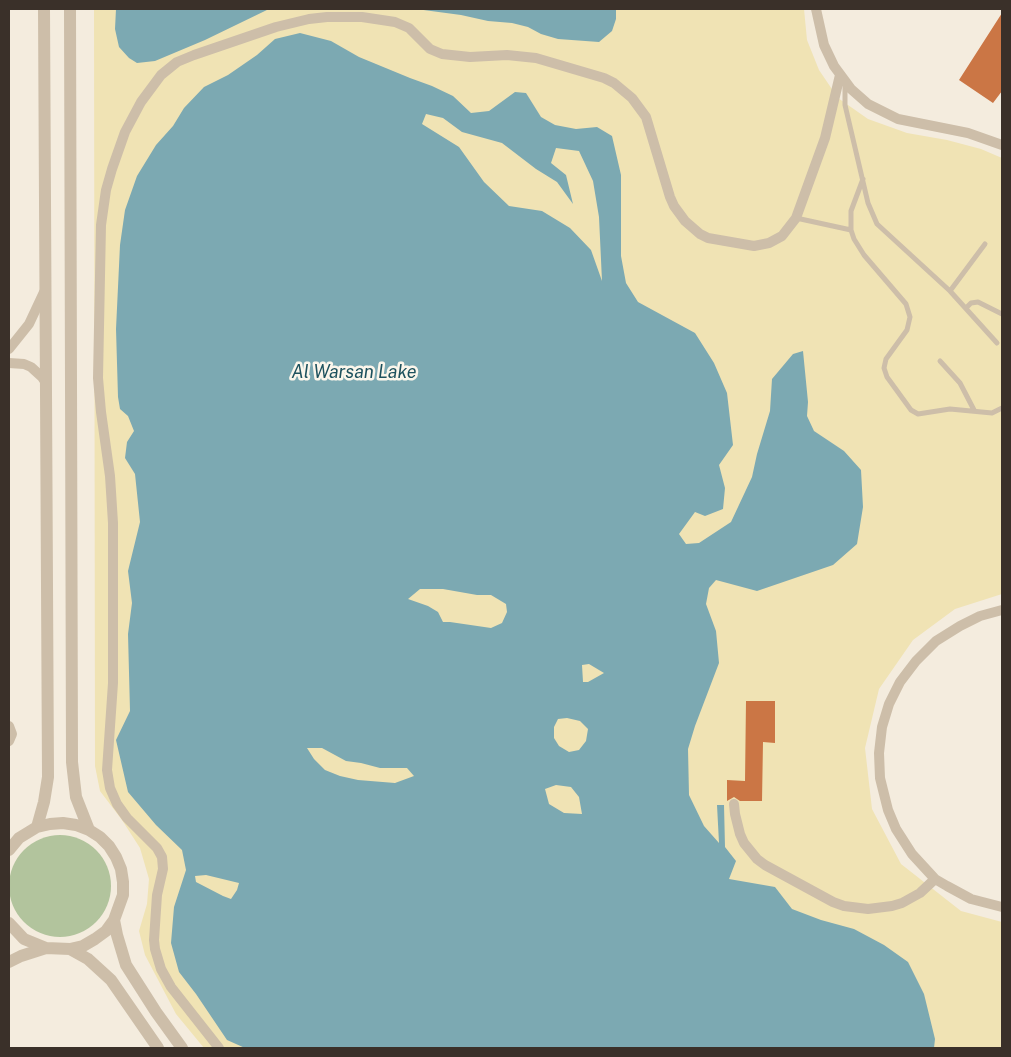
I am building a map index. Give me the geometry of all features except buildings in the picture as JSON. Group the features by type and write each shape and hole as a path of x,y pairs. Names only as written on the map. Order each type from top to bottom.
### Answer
{"street":[{"path":"37,827 44,802 48,776 44,9"},
{"path":"70,9 72,762 76,797 89,830"},
{"path":"816,9 824,45 843,79 868,104 888,115 909,122 968,133 1002,145"},
{"path":"219,1048 171,987 161,969 154,940 162,858 157,848 121,811 113,796 107,770 113,683 113,533 110,476 98,378 100,225 106,190 119,148 132,116 150,88 168,68 185,58 276,27 309,19 327,17 362,17 396,22 409,28 430,49 442,54 470,57 506,55 536,58 604,78 614,83 632,98 646,117 674,206 692,228 708,238 747,245 762,245 782,236 796,218 825,138 843,79"},
{"path":"9,349 29,324 46,289"},
{"path":"9,363 24,364 31,367 46,383"},
{"path":"1002,610 980,616 942,637 912,666 900,682 889,704 882,727 879,766 882,789 888,810 896,829 919,863 935,878 971,898 1002,907"},
{"path":"9,726 12,734 9,742"},
{"path":"734,804 740,834 757,859 833,902 850,907 868,909 892,906 920,893 935,878"},
{"path":"9,850 19,838 37,827 63,823 89,830 100,837 116,857 121,869 123,895 114,920 95,940 83,946 70,949 46,948 24,939 9,923"},
{"path":"114,920 126,965 182,1048"},
{"path":"9,962 46,948"},
{"path":"70,949 92,962 111,980 158,1048"}],"lane":[{"path":"843,79 845,104 862,179 870,211 877,224 950,291 997,343"},
{"path":"862,179 851,211 851,230 858,247 906,304 910,312 907,330 886,359 884,368 887,377 914,412 922,414 950,409 992,413 1002,408"},
{"path":"796,218 851,230"},
{"path":"950,291 985,244"},
{"path":"966,308 971,303 978,302 1002,314"},
{"path":"940,360 960,383 974,410"}],"green space":[{"path":"60,835 79,839 96,850 107,867 111,886 107,905 96,922 79,933 60,937 41,933 24,922 13,905 9,886 13,867 24,850 41,839"}],"sand":[{"name":"Al Warsan Lake","path":"94,9 804,9 807,40 819,70 838,98 868,119 907,133 947,140 981,149 1002,158 1002,594 955,609 913,640 879,689 865,748 872,809 901,864 961,911 1002,922 1002,1048 204,1048 176,1014 145,955 139,931 147,904 149,879 140,848 100,791 95,766"}],"water":[{"path":"116,9 269,9 205,40 155,61 137,63 129,58 119,47 115,29"},
{"path":"416,9 616,9 616,19 612,31 599,42 558,39 512,23"},
{"name":"Al Warsan Lake","path":"300,33 331,41 359,57 453,96 471,113 489,111 515,92 526,93 541,117 555,125 576,129 597,127 612,136 621,175 621,256 626,283 638,302 695,333 714,363 727,393 733,445 719,465 725,488 723,509 705,516 695,512 679,534 686,544 699,543 731,522 752,477 770,411 772,379 793,354 803,351 808,402 807,416 814,431 844,451 861,470 863,507 857,544 833,565 757,591 716,580 709,588 706,604 716,631 719,663 688,749 689,795 704,826 719,843 717,805 724,805 725,847 736,861 729,879 775,887 792,909 821,920 854,929 884,945 908,962 924,994 935,1039 934,1048 245,1048 227,1040 179,972 171,943 174,907 186,870 182,850 156,825 128,792 116,740 130,711 128,634 132,603 128,571 140,522 135,474 125,458 127,442 134,431 128,416 120,409 118,397 116,329 120,245 125,210 137,176 156,145 173,126 184,108 204,87 228,75 257,55 275,39","holes":["426,114 443,118 462,132 502,143 536,169 557,182 573,204 566,175 551,163 556,148 579,151 593,181 599,217 602,281 591,250 570,228 542,211 509,206 484,182 459,147 422,124","420,589 443,589 477,595 491,595 506,604 507,612 502,623 491,628 443,622 438,612 428,606 408,599","589,664 604,673 588,682 583,682 582,665","567,718 580,721 588,729 586,741 579,750 569,752 559,746 554,738 554,727 558,719","307,748 322,748 346,761 380,768 407,768 414,776 395,783 358,780 325,770 314,759","556,785 571,787 579,797 582,814 564,813 549,804 545,789","206,875 239,883 231,899 196,882 195,876"]}]}
